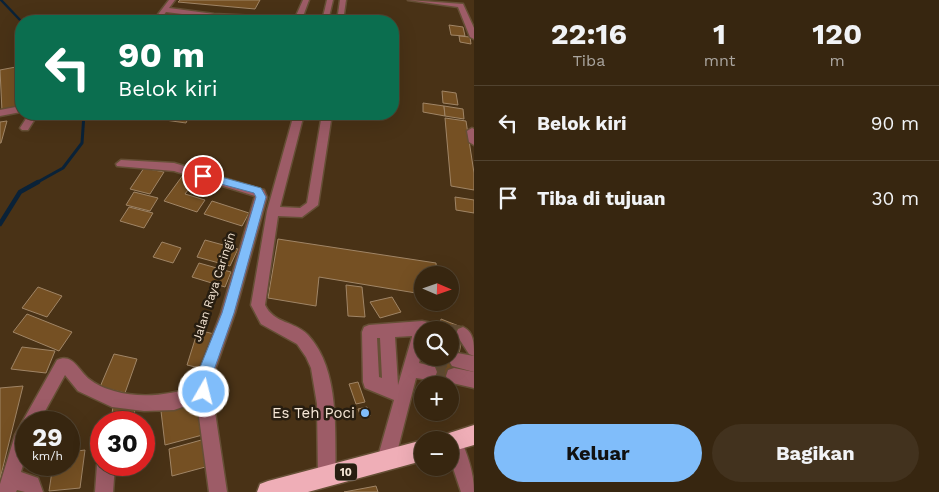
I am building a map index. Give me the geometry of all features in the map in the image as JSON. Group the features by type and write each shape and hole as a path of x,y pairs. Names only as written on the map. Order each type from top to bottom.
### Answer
{"highway":[{"path":"459,439 474,435"},
{"name":"10","path":"268,492 414,452"}],"street":[{"path":"161,15 172,0"},
{"path":"301,15 306,0"},
{"path":"326,15 330,0"},
{"path":"341,15 343,0"},
{"path":"412,0 463,2 474,36"},
{"path":"165,10 206,15"},
{"path":"0,113 15,110"},
{"path":"25,128 30,120"},
{"path":"297,120 273,211 258,305 261,315 268,323 301,338 320,368 325,409 326,477"},
{"path":"273,211 302,213 312,205 326,120"},
{"path":"472,131 474,142"},
{"name":"Jalan Raya Caringin","path":"121,164 174,167 260,193 261,197 228,313 206,370 204,392 218,492"},
{"path":"397,393 371,382 369,332 387,331 414,343"},
{"path":"464,353 474,364"},
{"path":"464,353 474,380"},
{"path":"386,460 397,393 414,360"},
{"path":"36,411 62,365 66,365 84,385 112,399 144,403 174,402 204,392"},
{"path":"459,461 470,492"},
{"path":"15,463 9,485 32,484 34,492"},
{"path":"104,492 105,476"}],"building":[{"path":"180,0 260,0 255,9 178,2"},
{"path":"449,25 463,27 465,36 451,35"},
{"path":"459,36 470,37 471,44 460,42"},
{"path":"15,67 15,108 2,111 0,70"},
{"path":"442,91 456,93 458,105 443,103"},
{"path":"423,103 444,106 445,116 423,112"},
{"path":"444,106 463,109 464,119 445,116"},
{"path":"445,118 466,121 474,173 474,190 451,186"},
{"path":"165,120 187,120 186,123"},
{"path":"7,121 1,143 0,143 0,122"},
{"path":"144,168 164,172 150,194 130,189"},
{"path":"183,175 196,179 185,194 205,200 197,212 164,201"},
{"path":"134,192 158,198 150,211 126,205"},
{"path":"455,197 474,200 474,213 456,210"},
{"path":"212,201 249,213 242,226 204,214"},
{"path":"129,207 153,213 144,228 120,221"},
{"path":"278,239 436,263 436,266 414,266 414,293 319,277 316,306 268,298"},
{"path":"205,240 238,249 230,266 197,257"},
{"path":"162,242 181,248 173,263 153,257"},
{"path":"199,263 231,272 225,287 192,277"},
{"path":"346,285 362,287 365,317 348,316"},
{"path":"38,287 62,296 47,317 22,308"},
{"path":"392,297 401,312 380,318 370,302"},
{"path":"27,314 72,332 59,351 13,332"},
{"path":"459,326 464,328 459,354"},
{"path":"198,330 214,334 204,369 187,365"},
{"path":"371,337 384,340 386,360 372,357"},
{"path":"22,347 55,351 46,373 11,369"},
{"path":"114,354 137,359 125,393 100,387"},
{"path":"430,366 457,366 455,376 429,376"},
{"path":"358,382 365,402 356,404 349,384"},
{"path":"23,386 17,411 15,411 15,418 0,479 0,388"},
{"path":"204,400 210,433 165,445 161,411"},
{"path":"135,404 135,411 112,411 113,406"},
{"path":"367,407 370,416 361,417 358,409"},
{"path":"205,439 209,466 172,476 169,449"},
{"path":"85,450 80,488 49,491 51,476 80,476 80,451"},
{"path":"376,486 378,492 344,492"}],"waterway":[{"path":"1,0 15,15"},
{"path":"36,183 63,168 82,143 84,120"},
{"path":"0,224 20,192 38,182"}],"tunnel":[{"path":"459,333 463,334"},
{"path":"429,372 454,376"}],"place":[{"name":"Es Teh Poci","path":"365,413"}],"route":[{"path":"203,176 257,190 261,197 228,313 206,370 204,392"}]}
